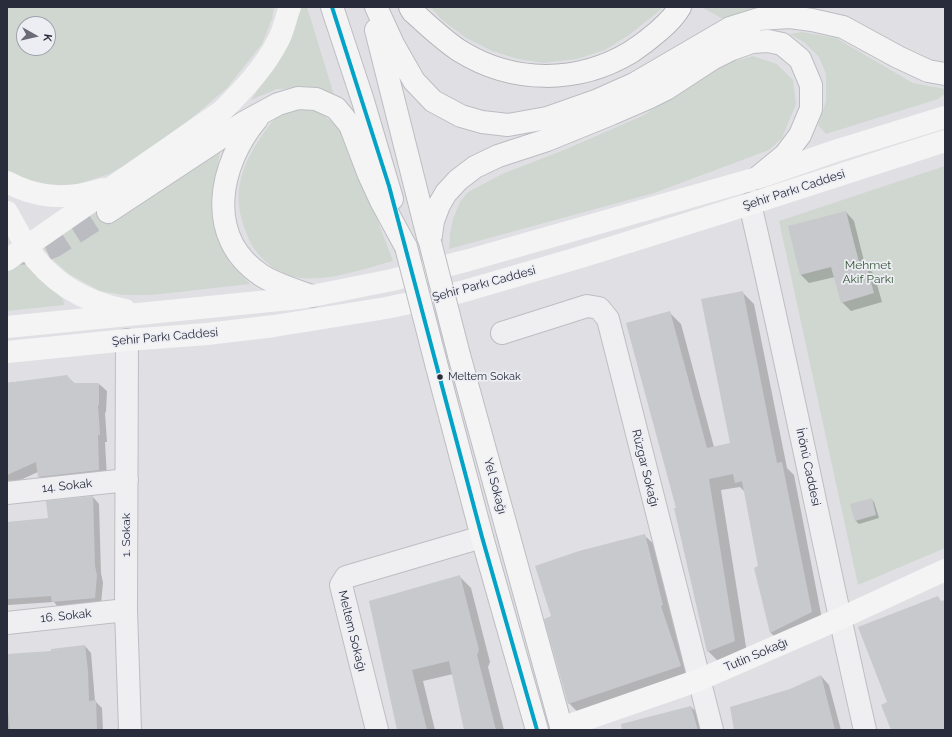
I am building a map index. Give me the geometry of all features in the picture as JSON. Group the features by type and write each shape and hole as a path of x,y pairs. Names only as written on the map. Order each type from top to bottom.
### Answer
{"main road":[{"path":"7,260 222,111 242,91 262,67 279,38 290,7"},
{"path":"332,7 363,101 406,247 482,537 537,730"},
{"name":"Yel Sokağı","path":"370,7 459,355 559,729"},
{"path":"376,7 394,46 414,82 433,101 461,116 482,122 508,124 547,118 598,100 634,84 730,28 759,19 790,17 812,20 843,28 928,71 945,74"},
{"path":"410,7 444,40 476,60 496,69 521,75 550,77 579,73 606,65 623,56 643,44 661,28 680,7"},
{"path":"430,242 433,220 446,193 458,180 475,167 498,156 554,137 666,89 712,59 732,49 752,42 768,41 782,44 800,59 811,85 811,109 800,135 785,156 756,178"},
{"path":"108,212 243,123 264,111 278,104 298,98 316,99 336,108 350,126 381,200 406,247"},
{"path":"264,111 246,133 233,158 226,180 223,201 228,236 235,250 260,274 275,283 312,296"},
{"name":"Şehir Parkı Caddesi","path":"7,327 312,296 392,280 468,260 756,178 835,151 945,117"},
{"name":"Şehir Parkı Caddesi","path":"7,352 207,334 274,326 332,318 461,292 750,204 945,142"},
{"path":"7,182 21,190 45,195 66,196 89,193 115,185"},
{"path":"7,212 27,247 37,260 53,276 74,292 94,302 126,310 160,311"},
{"name":"Tutin Sokağı","path":"559,729 699,680 840,619 945,570"}],"street":[{"name":"İnönü Caddesi","path":"750,204 779,328 840,619 865,730"},
{"name":"Rüzgar Sokağı","path":"502,333 587,306 600,308 608,319 712,730"},
{"name":"1. Sokak","path":"127,340 126,610 130,730"},
{"name":"14. Sokak","path":"7,493 127,480"},
{"name":"Meltem Sokağı","path":"377,730 341,585 346,577 482,537"},
{"name":"16. Sokak","path":"7,623 126,610"}],"green space":[{"path":"7,7 274,7 272,19 262,44 227,88 194,116 142,156 109,174 72,186 37,183 12,175 7,170"},
{"path":"301,7 307,7 334,95 320,89 277,89 251,100 279,55 291,32"},
{"path":"430,7 662,7 658,12 629,35 605,50 577,59 544,63 518,59 492,51 466,38 442,20"},
{"path":"701,7 758,7 723,19"},
{"path":"802,32 836,38 913,83 945,89 945,94 938,99 826,134 818,125 826,101 826,74 819,57 805,43 790,34"},
{"path":"753,56 777,64 793,80 796,104 782,138 769,150 654,193 449,249 453,219 460,202 468,192 502,174 564,150 642,116 727,63"},
{"path":"301,108 317,111 331,121 345,135 393,261 341,275 301,278 284,275 276,270 259,255 251,244 241,219 239,206 240,183 243,171 254,149 272,122 285,112"},
{"path":"220,152 213,199 214,227 230,263 250,284 152,295 123,295 100,291 69,274 52,259 42,247 101,207 116,220"},
{"name":"Mehmet Akif Parkı","path":"945,166 945,548 858,585 779,221"},
{"path":"23,263 63,299 64,305 7,311 7,271"}],"building":[{"path":"846,211 860,266 866,264 874,293 841,303 831,267 800,275 788,226"},
{"path":"743,291 777,463 782,462 812,612 770,633 754,568 758,566 742,481 735,483 733,474 709,479 735,641 707,652 674,508 676,508 626,323 670,311 707,448 730,443 701,299"},
{"path":"67,375 73,383 99,383 99,470 38,477 36,462 7,475 7,383"},
{"path":"93,496 95,566 97,575 95,598 52,602 51,596 8,599 7,522 48,518 46,501"},
{"path":"872,498 876,515 855,521 850,504"},
{"path":"645,534 663,605 661,606 681,666 568,704 544,619 551,616 535,566 579,551"},
{"path":"460,575 479,650 477,655 496,730 464,730 449,661 412,670 427,730 397,730 369,601"},
{"path":"938,596 941,601 945,600 945,730 891,730 881,705 887,702 858,627"},
{"path":"85,645 89,701 96,700 97,730 10,730 7,701 7,654 51,651 51,649"},
{"path":"821,675 835,730 734,730 730,707 790,689"},
{"path":"691,706 698,730 622,730 621,724"}],"tunnel":[{"path":"14,254 38,253 55,246 108,212"}],"transit line":[{"path":"332,7 389,186 482,537 537,730"}],"place":[{"name":"Meltem Sokak","path":"440,377"}]}
